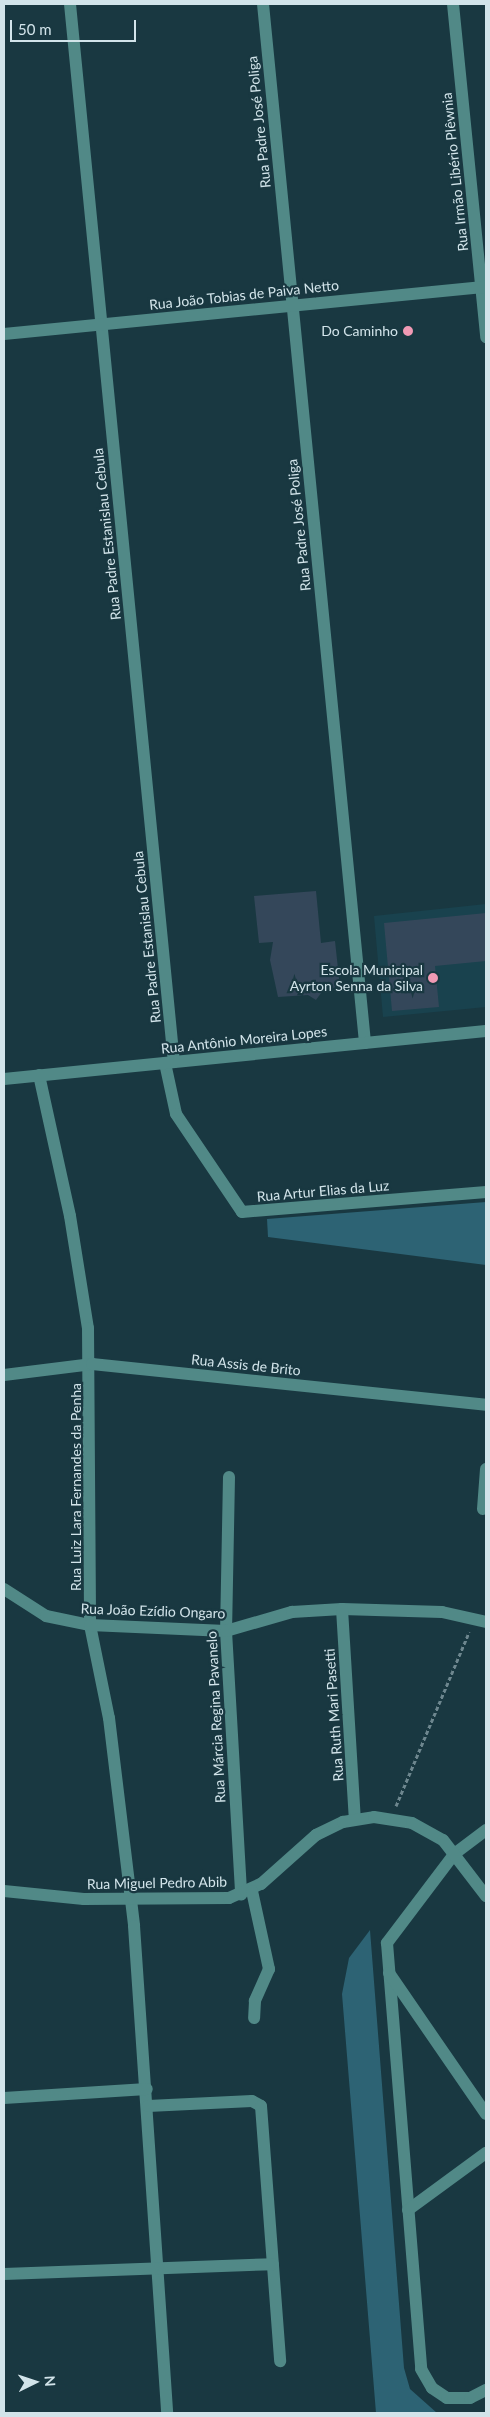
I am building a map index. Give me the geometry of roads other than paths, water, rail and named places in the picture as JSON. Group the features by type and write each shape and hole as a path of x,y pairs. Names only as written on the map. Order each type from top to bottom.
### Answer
{"street":[{"name":"Rua Padre Estanislau Cebula","path":"70,4 102,324 170,1062"},
{"name":"Rua Padre José Poliga","path":"263,4 365,1043"},
{"name":"Rua Irmão Libério Plêwnia","path":"453,4 484,287 486,337"},
{"name":"Rua João Tobias de Paiva Netto","path":"4,334 484,287"},
{"name":"Rua Antônio Moreira Lopes","path":"4,1079 486,1032"},
{"name":"Rua Artur Elias da Luz","path":"170,1062 176,1114 242,1212 486,1192"},
{"name":"Rua Luiz Lara Fernandes da Penha","path":"39,1075 76,1246 92,1364 90,1625 109,1718 130,1900 147,2089 167,2413"},
{"name":"Rua Assis de Brito","path":"4,1375 92,1364 486,1405"},
{"path":"483,1509 486,1469"},
{"name":"Rua Márcia Regina Pavanelo","path":"229,1476 226,1631 246,1893 269,1969 255,2001 254,2018"},
{"name":"Rua João Ezídio Ongaro","path":"4,1589 58,1620 90,1625 226,1631 292,1612 342,1610 481,1620"},
{"name":"Rua Ruth Mari Pasetti","path":"342,1610 355,1819"},
{"path":"246,1893 316,1835 355,1819 391,1818 430,1831 455,1853 486,1896"},
{"path":"486,1830 455,1853 387,1943 421,2369 432,2388 447,2398 470,2398 486,2390"},
{"name":"Rua Miguel Pedro Abib","path":"4,1891 130,1900 246,1893"},
{"path":"389,1974 486,2114"},
{"path":"4,2098 147,2089"},
{"path":"148,2106 252,2100 261,2106 280,2361"},
{"path":"408,2210 486,2153"},
{"path":"4,2274 272,2264"}],"place":[{"name":"Do Caminho","path":"408,331"},
{"name":"Escola Municipal Ayrton Senna da Silva","path":"433,978"}]}
